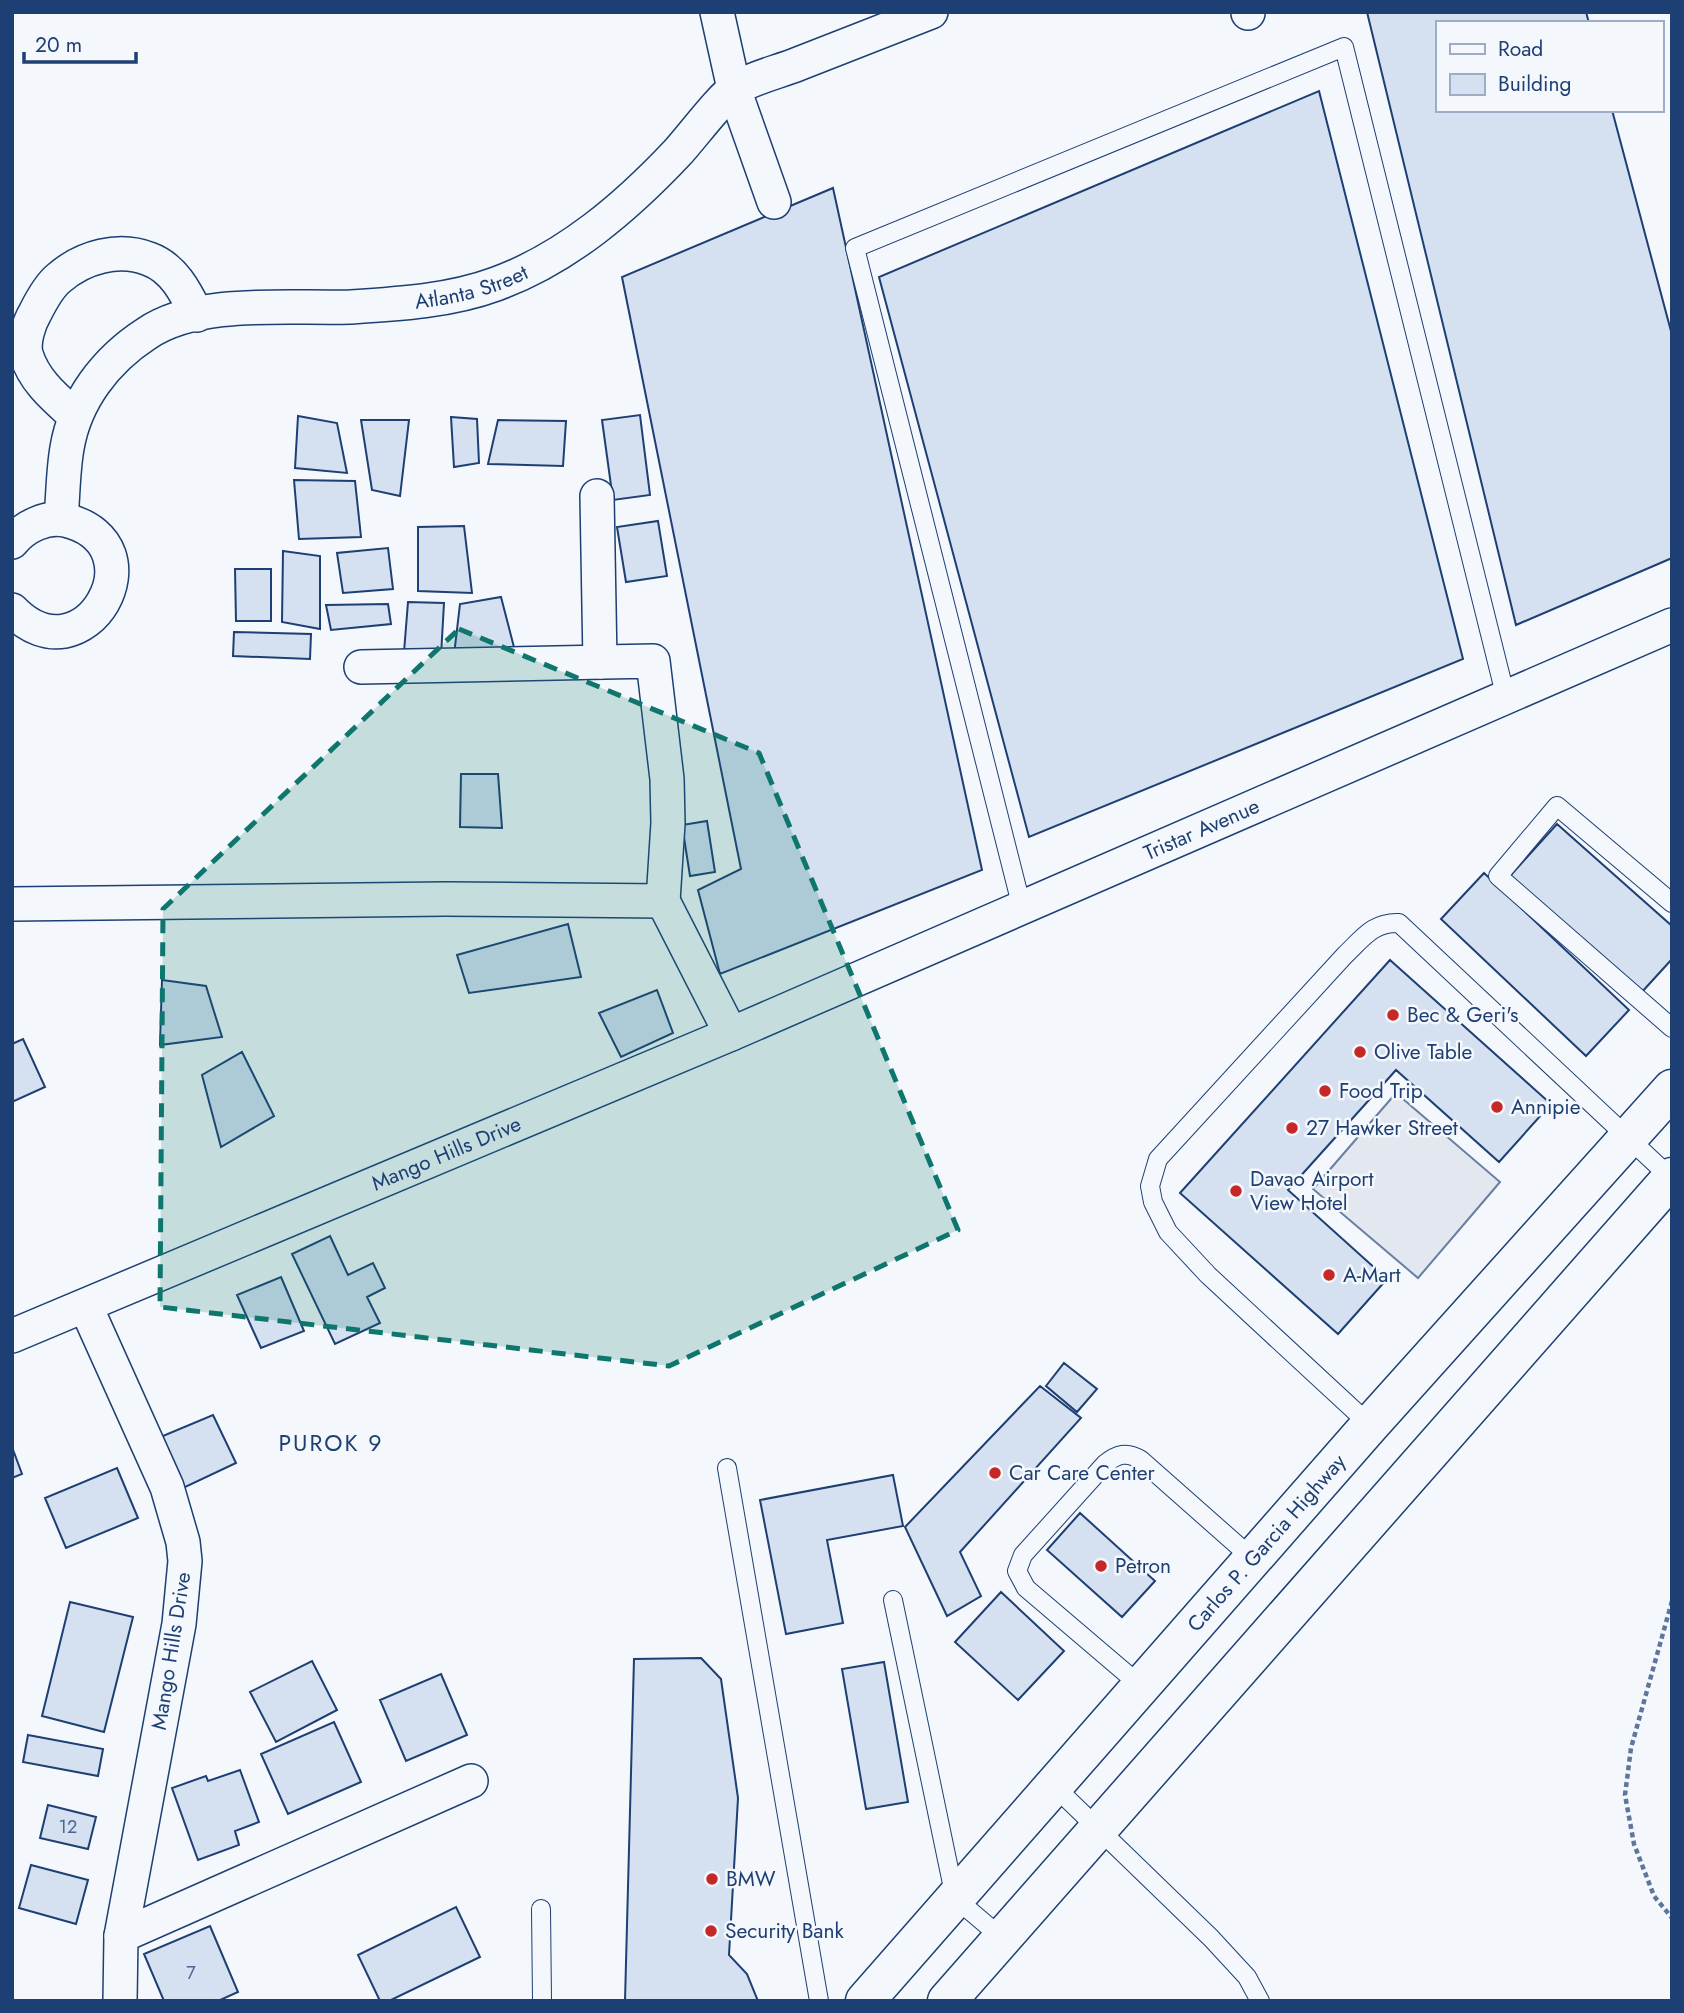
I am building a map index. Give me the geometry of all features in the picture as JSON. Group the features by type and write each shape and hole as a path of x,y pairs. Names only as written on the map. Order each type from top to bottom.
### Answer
{"highway":[{"name":"Carlos P. Garcia Highway","path":"865,2001 1370,1425 1672,1089"},
{"path":"947,2001 1671,1177"},
{"path":"1496,1285 1542,1325"}],"street":[{"path":"717,12 734,89 774,202"},
{"name":"Atlanta Street","path":"61,519 67,447 75,416 87,392 103,371 124,348 149,331 197,315 285,306 348,307 417,302 531,282 555,256 588,234 631,198 677,153 734,89 931,12"},
{"path":"75,416 51,395 35,376 25,351 30,322 41,300 58,278 80,264 102,256 126,254 150,259 168,271 184,289 197,315"},
{"path":"597,496 600,662"},
{"path":"12,542 19,533 32,525 61,519 79,524 93,533 103,545 110,559 113,575 103,605 93,617 80,626 65,631 49,631 33,627 12,610"},
{"name":"Tristar Avenue","path":"731,1034 1672,625"},
{"path":"361,667 653,661 667,790 668,823 663,901 731,1034"},
{"path":"12,904 445,899 663,901"},
{"name":"Mango Hills Drive","path":"120,2001 121,1936 179,1624 185,1561 183,1542 167,1487 86,1307 731,1034"},
{"path":"12,1336 86,1307"},
{"path":"121,1936 471,1781"}],"lane":[{"path":"1021,908 855,248 1344,47 1506,698"},
{"path":"1672,903 1557,806 1498,876 1672,1028"},
{"path":"1370,1425 1208,1275 1168,1232 1153,1202 1150,1186 1158,1159 1345,955 1376,926 1399,923 1671,1177"},
{"path":"1141,1686 1026,1588 1017,1571 1023,1555 1104,1464 1113,1457 1125,1454 1141,1460 1253,1559"},
{"path":"727,1468 819,2001"},
{"path":"893,1600 955,1898 1002,1938"},
{"path":"1054,1786 1211,1938 1247,1977 1261,2001"},
{"path":"541,1909 541,2001"}],"path":[{"path":"1672,1601 1631,1748 1625,1795 1634,1844 1654,1896 1672,1918"}],"highlighted area":[{"path":"459,629 759,753 958,1230 669,1366 160,1307 163,909"}],"shaded area":[{"path":"1396,1093 1500,1182 1418,1278 1313,1189"}],"building":[{"path":"1367,12 1586,12 1588,21 1436,21 1436,112 1613,112 1672,335 1672,558 1516,625"},
{"path":"1319,91 1463,659 1029,837 879,277"},
{"path":"833,188 982,870 720,974 698,890 741,869 622,277"},
{"path":"640,415 650,495 613,500 602,420"},
{"path":"298,416 337,423 347,473 295,468"},
{"path":"451,417 477,419 479,463 454,467"},
{"path":"361,420 409,420 400,496 372,490"},
{"path":"498,420 566,421 563,466 488,464"},
{"path":"294,480 355,481 361,537 299,539"},
{"path":"658,521 667,576 626,582 617,527"},
{"path":"464,526 472,593 418,591 418,527"},
{"path":"388,548 393,589 343,593 337,553"},
{"path":"283,551 320,556 320,629 282,622"},
{"path":"235,569 271,569 271,621 236,621"},
{"path":"501,597 516,655 454,655 460,604"},
{"path":"408,602 444,603 441,656 404,652"},
{"path":"388,604 391,624 331,630 326,605"},
{"path":"234,632 311,634 310,659 233,656"},
{"path":"461,774 498,774 502,828 460,827"},
{"path":"707,821 715,872 690,876 682,825"},
{"path":"1557,824 1672,926 1672,959 1641,993 1510,876"},
{"path":"1484,873 1629,1010 1586,1056 1441,919"},
{"path":"568,924 581,977 469,993 457,955"},
{"path":"1390,960 1551,1104 1499,1162 1396,1070 1288,1190 1387,1279 1338,1334 1180,1193"},
{"path":"162,980 206,986 222,1037 160,1045"},
{"path":"657,990 673,1033 621,1057 599,1013"},
{"path":"23,1039 45,1087 12,1102 12,1044"},
{"path":"242,1052 274,1116 221,1147 202,1075"},
{"path":"330,1236 348,1275 373,1263 385,1288 367,1297 380,1323 335,1344 292,1254"},
{"path":"281,1277 304,1331 261,1348 237,1295"},
{"path":"1064,1363 1097,1389 1077,1412 1046,1386"},
{"name":"Car Care Center","path":"1040,1386 1081,1418 960,1552 981,1596 947,1616 905,1527"},
{"path":"213,1415 236,1463 181,1489 158,1438"},
{"path":"12,1447 22,1474 12,1478"},
{"path":"117,1468 138,1518 66,1548 45,1498"},
{"path":"893,1475 903,1526 827,1540 843,1623 786,1634 760,1500"},
{"name":"Petron","path":"1080,1513 1155,1581 1122,1617 1047,1550"},
{"path":"1001,1592 1064,1651 1018,1700 955,1642"},
{"path":"70,1602 133,1617 104,1732 42,1716"},
{"path":"701,1658 721,1679 738,1798 729,1955 747,1974 758,2001 625,2001 634,1659"},
{"path":"312,1661 337,1710 276,1742 250,1692"},
{"path":"884,1662 908,1802 866,1809 842,1669"},
{"path":"441,1674 467,1735 406,1761 380,1700"},
{"path":"334,1722 361,1782 288,1814 261,1754"},
{"path":"28,1735 103,1749 98,1776 23,1762"},
{"path":"240,1770 259,1822 235,1831 239,1845 198,1860 172,1788 206,1776 208,1781"},
{"path":"48,1805 96,1817 88,1849 40,1838"},
{"path":"31,1865 88,1880 76,1924 19,1908"},
{"path":"456,1907 480,1957 389,2001 380,2001 358,1955"},
{"path":"210,1926 238,1992 218,2001 164,2001 144,1954"}],"place":[{"name":"Bec & Geri's","path":"1393,1015"},
{"name":"Olive Table","path":"1360,1052"},
{"name":"Food Trip","path":"1325,1091"},
{"name":"Annipie","path":"1497,1107"},
{"name":"27 Hawker Street","path":"1292,1128"},
{"name":"Davao Airport View Hotel","path":"1236,1191"},
{"name":"A-Mart","path":"1329,1275"},
{"name":"Car Care Center","path":"995,1473"},
{"name":"Petron","path":"1101,1566"},
{"name":"BMW","path":"712,1879"},
{"name":"Security Bank","path":"711,1931"}],"district":[{"name":"PUROK 9","path":"331,1443"}]}
